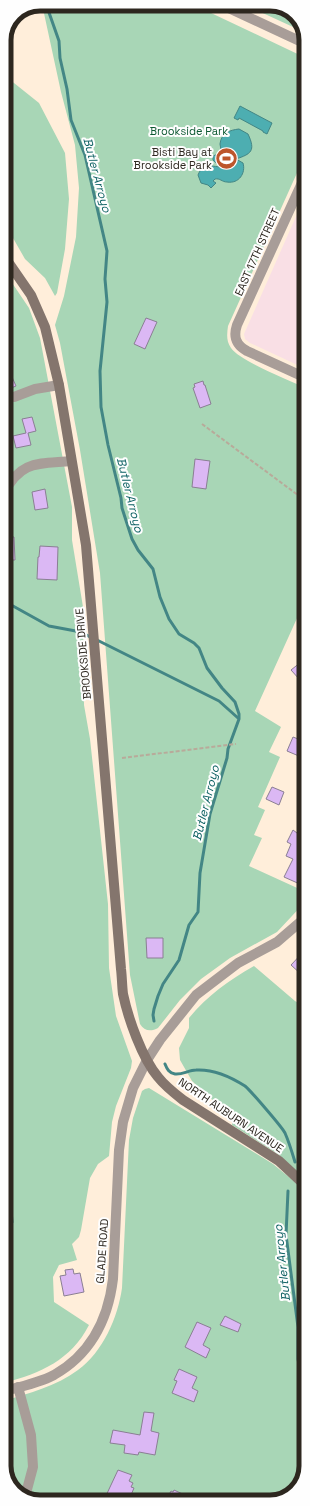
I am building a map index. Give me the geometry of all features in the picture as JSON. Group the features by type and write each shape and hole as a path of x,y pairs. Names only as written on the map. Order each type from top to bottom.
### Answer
{"main road":[{"name":"BROOKSIDE DRIVE","path":"11,266 27,289 40,314 52,352 59,385 86,545 123,994 137,1038 147,1060"},
{"name":"NORTH AUBURN AVENUE","path":"147,1060 157,1076 170,1090 183,1100 279,1161 299,1180"}],"street":[{"path":"235,11 299,41"},
{"name":"EAST 17TH STREET","path":"299,189 237,325 235,336 238,345 246,351 299,375"},
{"path":"14,397 35,389 59,385"},
{"path":"11,483 17,474 24,468 35,464 72,461"},
{"name":"GLADE ROAD","path":"11,1389 53,1376 67,1366 80,1356 89,1345 103,1322 111,1295 113,1279 119,1150 122,1122 130,1094 147,1060 160,1040 196,995 238,963 277,942 299,923"},
{"path":"18,1387 31,1435 32,1467 26,1491"}],"path":[{"path":"202,424 299,496"},
{"path":"122,758 236,744"}],"shaded area":[{"path":"299,210 299,366 250,343 245,339 244,334"}],"green space":[{"name":"Brookside Park","path":"44,11 207,11 299,55 299,169 228,326 227,335 228,343 231,348 244,359 299,385 299,615 255,711 281,727 269,752 280,757 258,807 265,810 254,835 262,838 249,866 299,889 299,908 277,932 230,958 201,979 180,1000 158,1028 153,1030 146,1029 140,1024 130,975 100,573 80,450 60,343 55,325 64,296 76,237 79,188 75,145 61,92"},
{"path":"258,11 272,11 281,13 289,18 297,29"},
{"path":"11,81 39,103 65,153 69,199 65,249 57,293 55,296 45,278 25,259 11,234"},
{"path":"11,281 29,308 40,338 72,507 72,540 83,607 84,705 90,739 108,904 109,968 116,1016 132,1061 131,1068 116,1106 112,1122 109,1156 98,1164 90,1178 81,1230 79,1237 72,1244 77,1260 59,1265 53,1277 54,1302 89,1325 82,1337 64,1356 54,1363 30,1375 11,1381"},
{"path":"254,966 299,1004 299,1174 279,1155 232,1125 233,1119 192,1081 180,1060 179,1048 189,1028 189,1018 204,1002 236,977"},
{"path":"149,1088 273,1164 299,1185 299,1466 295,1481 292,1485 285,1491 274,1495 38,1495 29,1493 19,1487 12,1474 11,1399 52,1385 78,1370 95,1354 102,1344 117,1311 122,1288 129,1140 133,1118 142,1091"}],"water":[{"path":"240,106 272,123 267,134 239,118 238,120 234,118"},
{"name":"Bisti Bay at Brookside Park","path":"239,129 248,134 252,144 251,151 236,159 243,163 244,167 241,177 238,180 231,182 215,179 213,181 216,183 211,188 208,185 201,183 198,175 203,168 209,166 223,167 227,164 223,161 220,164 216,163 213,160 213,156 218,154 221,149 220,144 222,137 229,131"}],"building":[{"path":"146,318 157,322 145,349 134,344"},
{"path":"11,375 16,386 11,388"},
{"path":"203,381 211,404 200,408 193,388 195,387 194,384"},
{"path":"32,417 36,431 28,433 31,445 16,448 13,436 26,433 22,419"},
{"path":"195,459 210,461 206,489 192,487"},
{"path":"45,489 48,508 35,510 32,492"},
{"path":"11,537 14,537 15,560 11,560"},
{"path":"40,546 58,547 57,580 37,579"},
{"path":"299,664 299,679 291,670"},
{"path":"293,737 299,739 299,756 287,751"},
{"path":"272,787 284,792 279,805 266,799"},
{"path":"299,829 299,884 284,877 293,859 286,856 291,844 287,842 293,830 297,833"},
{"path":"146,938 163,938 163,958 147,958"},
{"path":"299,956 299,972 291,965"},
{"path":"73,1269 74,1274 80,1273 84,1292 64,1296 60,1276 66,1275 65,1270"},
{"path":"225,1316 241,1324 238,1332 220,1325"},
{"path":"197,1322 211,1328 203,1345 210,1349 206,1358 185,1347"},
{"path":"179,1369 197,1377 192,1388 198,1391 194,1402 172,1393 177,1381 174,1380"},
{"path":"144,1412 154,1413 151,1431 159,1433 155,1455 139,1452 138,1455 124,1453 125,1445 110,1443 113,1430 140,1435"},
{"path":"118,1470 132,1475 129,1481 133,1483 131,1487 134,1488 131,1495 106,1495"},
{"path":"174,1490 185,1495 169,1495 171,1491 173,1492"}],"waterway":[{"name":"Butler Arroyo","path":"48,11 59,41 60,58 67,89 71,120 85,155 107,251 105,279 107,302 100,371 101,407 122,508 132,539 138,550 153,569 160,597 169,619 179,634 194,643 199,648 207,668 235,702 239,714 239,719 228,749 227,758 210,814 200,873 198,912 189,925 179,960 163,984 158,996 153,1015 154,1021"},
{"path":"11,605 49,626 81,632 92,638"},
{"path":"97,640 219,701 238,718"},
{"name":"Butler Arroyo","path":"165,1064 171,1073 180,1074 196,1070 215,1072 245,1086 285,1133 295,1162"},
{"name":"Butler Arroyo","path":"288,1191 286,1235 298,1327 299,1365"},
{"path":"11,1210 11,1224"}],"place":[{"name":"Bisti Bay at Brookside Park","path":"227,158"}]}
